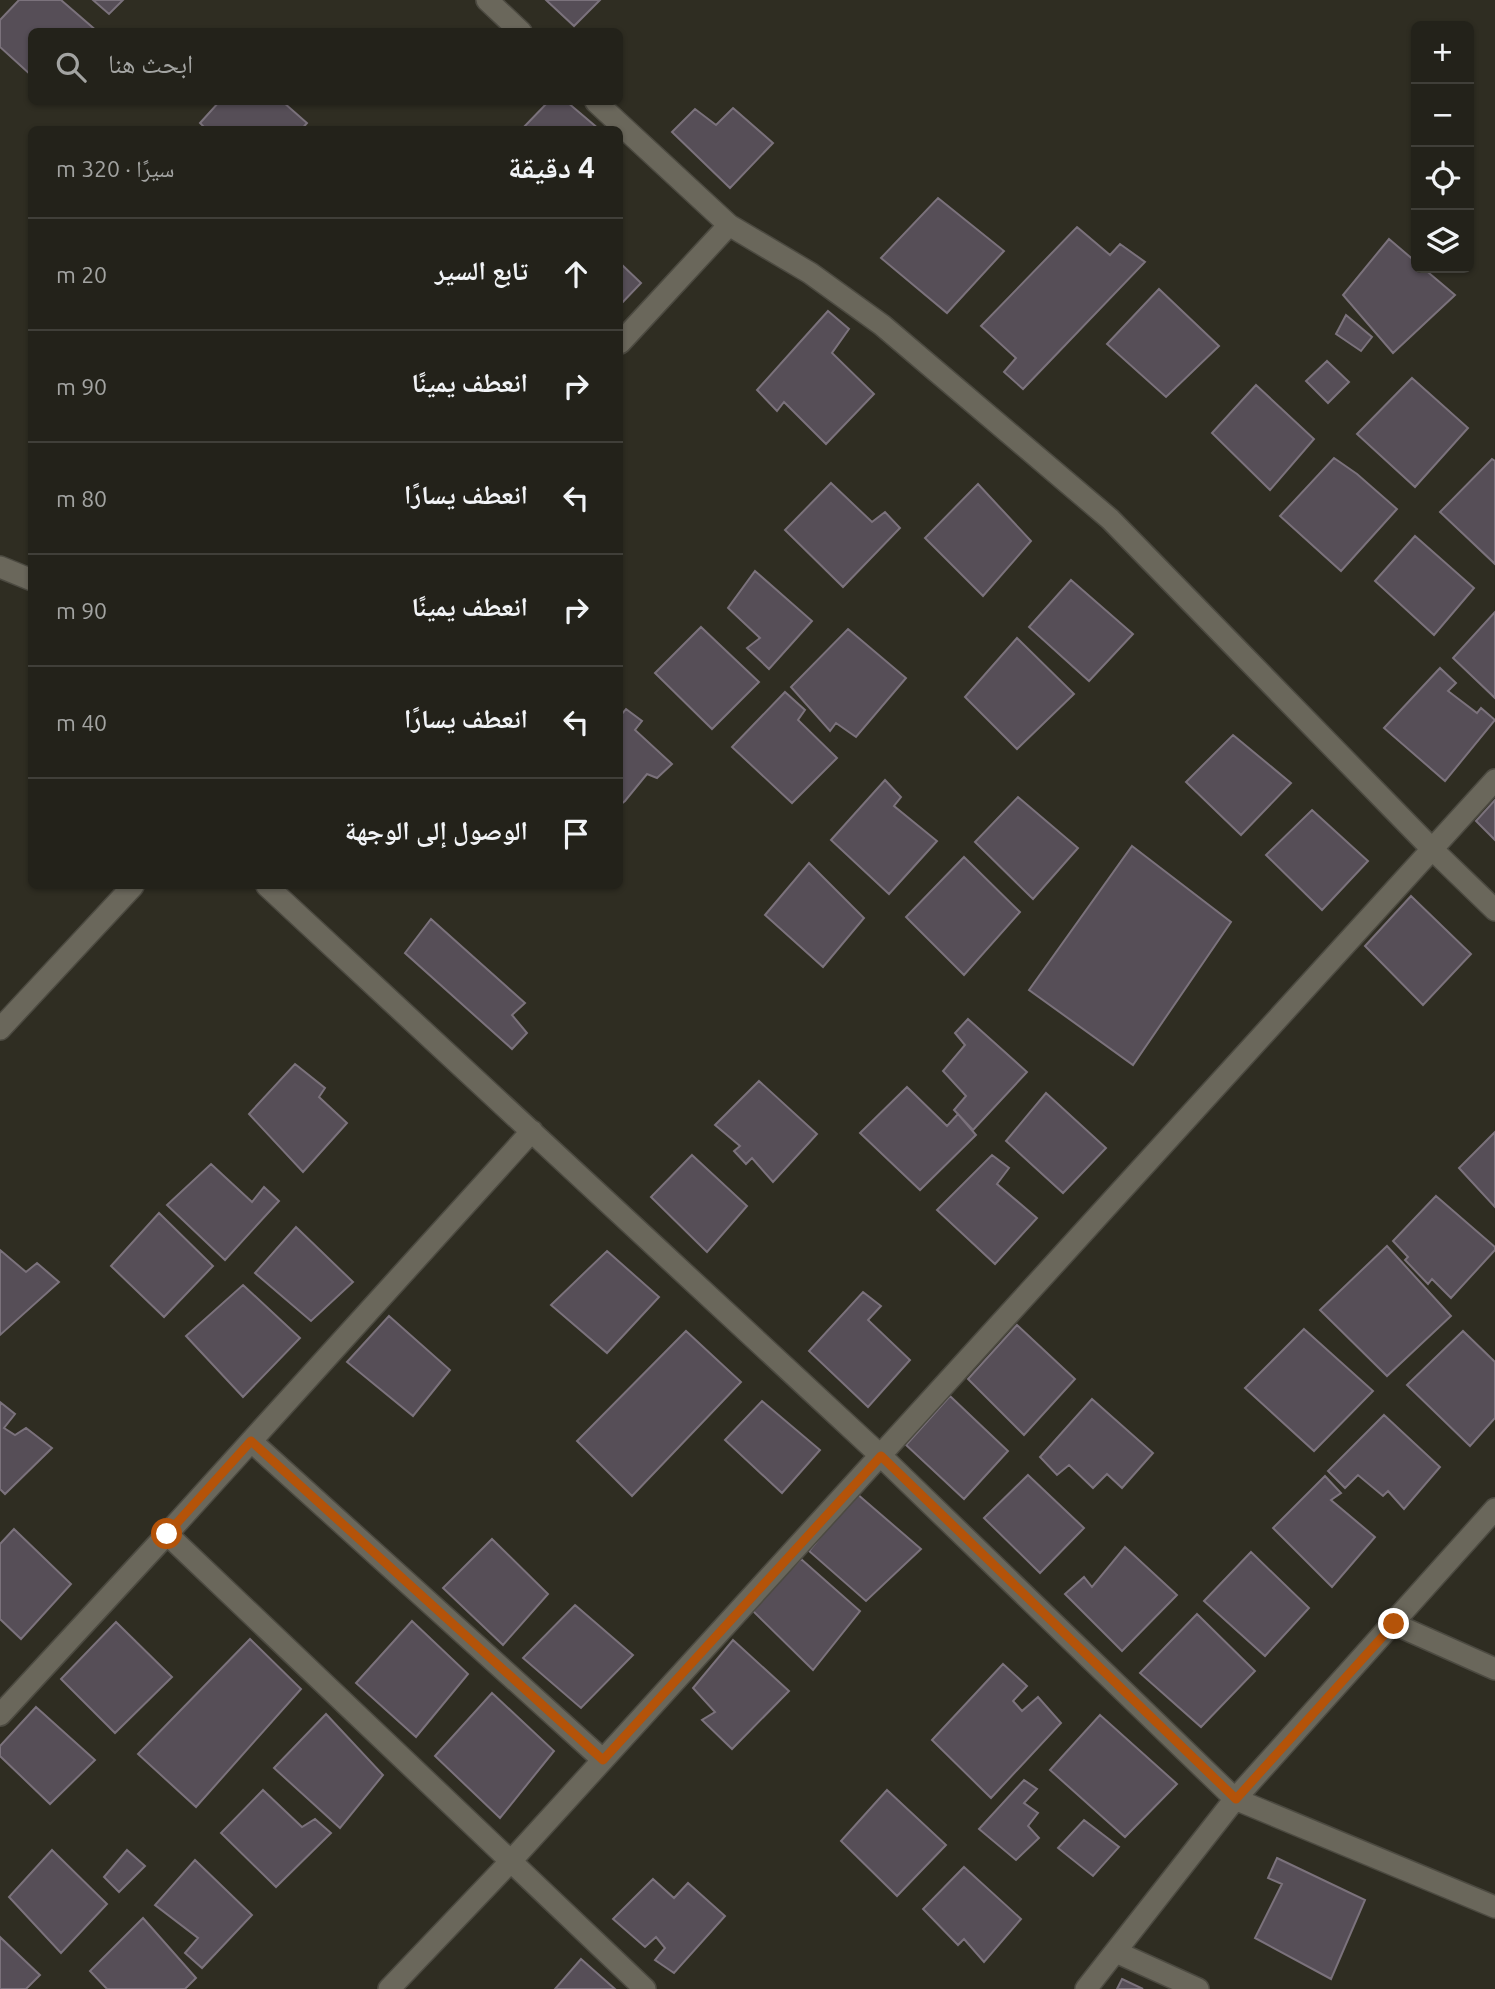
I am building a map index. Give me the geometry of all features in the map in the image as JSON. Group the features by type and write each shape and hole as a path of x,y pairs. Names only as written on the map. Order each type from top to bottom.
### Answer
{"street":[{"path":"487,0 516,28"},
{"path":"599,105 622,126"},
{"path":"623,127 729,225 810,273 882,325 1110,519 1495,910"},
{"path":"623,340 729,225"},
{"path":"0,567 28,578"},
{"path":"389,1989 511,1861 1495,780"},
{"path":"0,1029 130,889"},
{"path":"270,889 881,1456 1236,1799 1495,1907"},
{"path":"0,1715 532,1132"},
{"path":"251,1441 603,1760"},
{"path":"1086,1989 1236,1799 1495,1508"},
{"path":"167,1534 645,1989"},
{"path":"1394,1624 1495,1669"},
{"path":"1116,1952 1198,1989"}],"building":[{"path":"19,0 61,0 93,28 28,28 28,72 0,47 0,20"},
{"path":"93,0 123,0 109,14"},
{"path":"546,0 600,0 574,26"},
{"path":"216,105 286,105 307,123 304,126 203,126 200,123"},
{"path":"545,105 571,105 595,126 525,126"},
{"path":"733,108 773,143 730,188 672,132 695,109 716,125"},
{"path":"938,198 1004,251 947,313 881,258"},
{"path":"1077,227 1110,255 1120,244 1145,262 1023,389 1004,372 1016,358 981,326"},
{"path":"1389,239 1411,258 1411,273 1429,273 1455,295 1393,353 1343,295"},
{"path":"623,266 641,283 623,302"},
{"path":"1159,289 1219,346 1166,397 1107,344"},
{"path":"828,311 849,329 832,353 874,394 826,444 784,402 777,411 757,390"},
{"path":"1346,315 1372,337 1361,351 1336,334"},
{"path":"1327,361 1349,382 1328,403 1306,381"},
{"path":"1412,378 1468,428 1415,487 1357,434"},
{"path":"1256,385 1314,439 1270,490 1212,433"},
{"path":"1334,458 1397,509 1341,571 1280,516"},
{"path":"1492,459 1495,461 1495,564 1440,512"},
{"path":"831,483 872,522 885,512 900,528 843,587 785,530"},
{"path":"978,484 1031,541 983,596 925,538"},
{"path":"1415,536 1474,588 1434,635 1375,581"},
{"path":"755,571 812,621 769,669 747,648 760,638 728,608"},
{"path":"1071,580 1133,634 1089,681 1029,627"},
{"path":"1495,612 1495,698 1453,658"},
{"path":"701,627 759,682 712,729 655,673"},
{"path":"848,629 906,678 856,737 836,723 830,731 791,687"},
{"path":"1017,638 1074,694 1017,749 965,697"},
{"path":"1440,668 1456,683 1448,691 1477,713 1481,708 1495,720 1445,781 1384,728"},
{"path":"785,692 805,710 798,720 837,758 792,803 732,747"},
{"path":"626,709 642,721 635,730 672,764 657,778 647,774 623,803 623,712"},
{"path":"1233,735 1291,783 1241,835 1186,782"},
{"path":"885,780 901,797 894,806 937,841 889,894 831,840"},
{"path":"1018,797 1078,848 1033,899 975,842"},
{"path":"1495,800 1495,840 1476,821"},
{"path":"1312,810 1368,861 1322,910 1266,855"},
{"path":"1132,846 1231,922 1133,1065 1029,990"},
{"path":"964,857 1020,912 964,975 906,917"},
{"path":"809,863 864,918 823,967 765,915"},
{"path":"1411,896 1471,954 1423,1005 1365,946"},
{"path":"431,919 525,1003 512,1015 527,1033 512,1049 405,953"},
{"path":"968,1019 1027,1072 973,1130 954,1110 966,1096 943,1071 965,1045 955,1033"},
{"path":"295,1064 325,1088 319,1097 347,1123 303,1172 249,1114"},
{"path":"759,1081 817,1134 773,1182 752,1158 746,1164 734,1151 740,1146 715,1125"},
{"path":"907,1087 947,1126 958,1114 976,1135 920,1190 860,1133"},
{"path":"1046,1093 1106,1148 1063,1193 1006,1141"},
{"path":"1495,1132 1495,1207 1459,1168"},
{"path":"692,1155 747,1206 707,1252 651,1197"},
{"path":"992,1155 1009,1168 997,1184 1037,1218 995,1264 937,1210"},
{"path":"211,1164 252,1202 264,1187 279,1201 225,1260 167,1205"},
{"path":"1436,1196 1495,1247 1451,1298 1432,1279 1428,1284 1405,1260 1408,1257 1393,1241"},
{"path":"159,1213 213,1266 164,1317 111,1266"},
{"path":"296,1227 353,1282 311,1321 255,1273"},
{"path":"1387,1246 1451,1316 1387,1376 1320,1310"},
{"path":"0,1250 26,1272 37,1263 59,1282 0,1335"},
{"path":"607,1251 659,1297 607,1353 551,1305"},
{"path":"243,1285 300,1338 243,1397 186,1336"},
{"path":"863,1292 881,1306 868,1320 910,1360 868,1407 809,1351"},
{"path":"389,1316 450,1370 413,1416 347,1362"},
{"path":"1017,1325 1075,1379 1024,1435 968,1379"},
{"path":"1304,1329 1373,1391 1314,1451 1245,1388"},
{"path":"686,1331 741,1382 632,1496 577,1441"},
{"path":"1463,1331 1495,1362 1495,1418 1470,1446 1407,1385"},
{"path":"950,1396 1008,1451 964,1499 906,1445"},
{"path":"1092,1399 1153,1453 1122,1488 1107,1474 1093,1488 1069,1465 1057,1475 1040,1457"},
{"path":"762,1401 820,1450 782,1493 725,1440"},
{"path":"0,1402 15,1414 4,1428 15,1435 26,1428 52,1448 5,1494 0,1489"},
{"path":"1384,1415 1440,1467 1404,1509 1388,1491 1383,1496 1358,1475 1345,1488 1328,1471"},
{"path":"1028,1475 1084,1528 1040,1573 984,1518"},
{"path":"1325,1476 1341,1493 1331,1500 1375,1537 1332,1587 1273,1528"},
{"path":"856,1493 921,1549 866,1601 809,1551"},
{"path":"14,1529 71,1584 21,1639 0,1619 0,1544"},
{"path":"492,1539 548,1594 503,1645 443,1588"},
{"path":"1125,1547 1177,1595 1122,1651 1065,1594 1084,1577 1092,1587"},
{"path":"1251,1552 1309,1608 1265,1656 1204,1601"},
{"path":"801,1559 860,1611 813,1670 751,1609"},
{"path":"575,1605 633,1655 581,1708 523,1658"},
{"path":"1197,1614 1255,1671 1201,1727 1140,1673"},
{"path":"412,1621 468,1674 416,1737 356,1683"},
{"path":"116,1622 172,1677 115,1733 61,1679"},
{"path":"250,1639 301,1689 196,1807 138,1754"},
{"path":"733,1640 789,1691 732,1749 702,1720 715,1712 693,1688"},
{"path":"1003,1664 1027,1686 1013,1701 1022,1711 1038,1697 1061,1723 991,1798 932,1740"},
{"path":"492,1693 554,1751 500,1818 435,1756"},
{"path":"36,1707 95,1760 50,1804 0,1756 0,1746"},
{"path":"326,1714 383,1775 340,1828 274,1768"},
{"path":"1100,1715 1177,1784 1125,1837 1050,1770"},
{"path":"1024,1780 1037,1789 1024,1803 1038,1813 1028,1826 1039,1838 1016,1860 979,1829"},
{"path":"263,1790 302,1827 315,1819 331,1833 276,1887 221,1833"},
{"path":"887,1790 946,1845 897,1896 841,1841"},
{"path":"1084,1820 1119,1847 1093,1876 1058,1848"},
{"path":"52,1850 107,1904 61,1953 9,1897"},
{"path":"127,1850 145,1866 119,1892 104,1877"},
{"path":"1277,1858 1365,1900 1331,1979 1255,1938 1282,1884 1268,1878"},
{"path":"195,1860 252,1915 202,1968 185,1953 198,1938 155,1905"},
{"path":"964,1867 1021,1919 984,1962 964,1939 958,1945 923,1909"},
{"path":"653,1879 674,1898 688,1883 725,1916 674,1973 655,1960 665,1948 656,1937 645,1947 613,1919"},
{"path":"143,1918 196,1978 185,1989 107,1989 90,1971"},
{"path":"0,1937 40,1975 26,1989 0,1989"},
{"path":"581,1959 615,1989 555,1989"},
{"path":"1122,1979 1143,1989 1117,1989"}],"route":[{"path":"167,1534 251,1441 603,1760 881,1456 1236,1799 1394,1624"}]}
